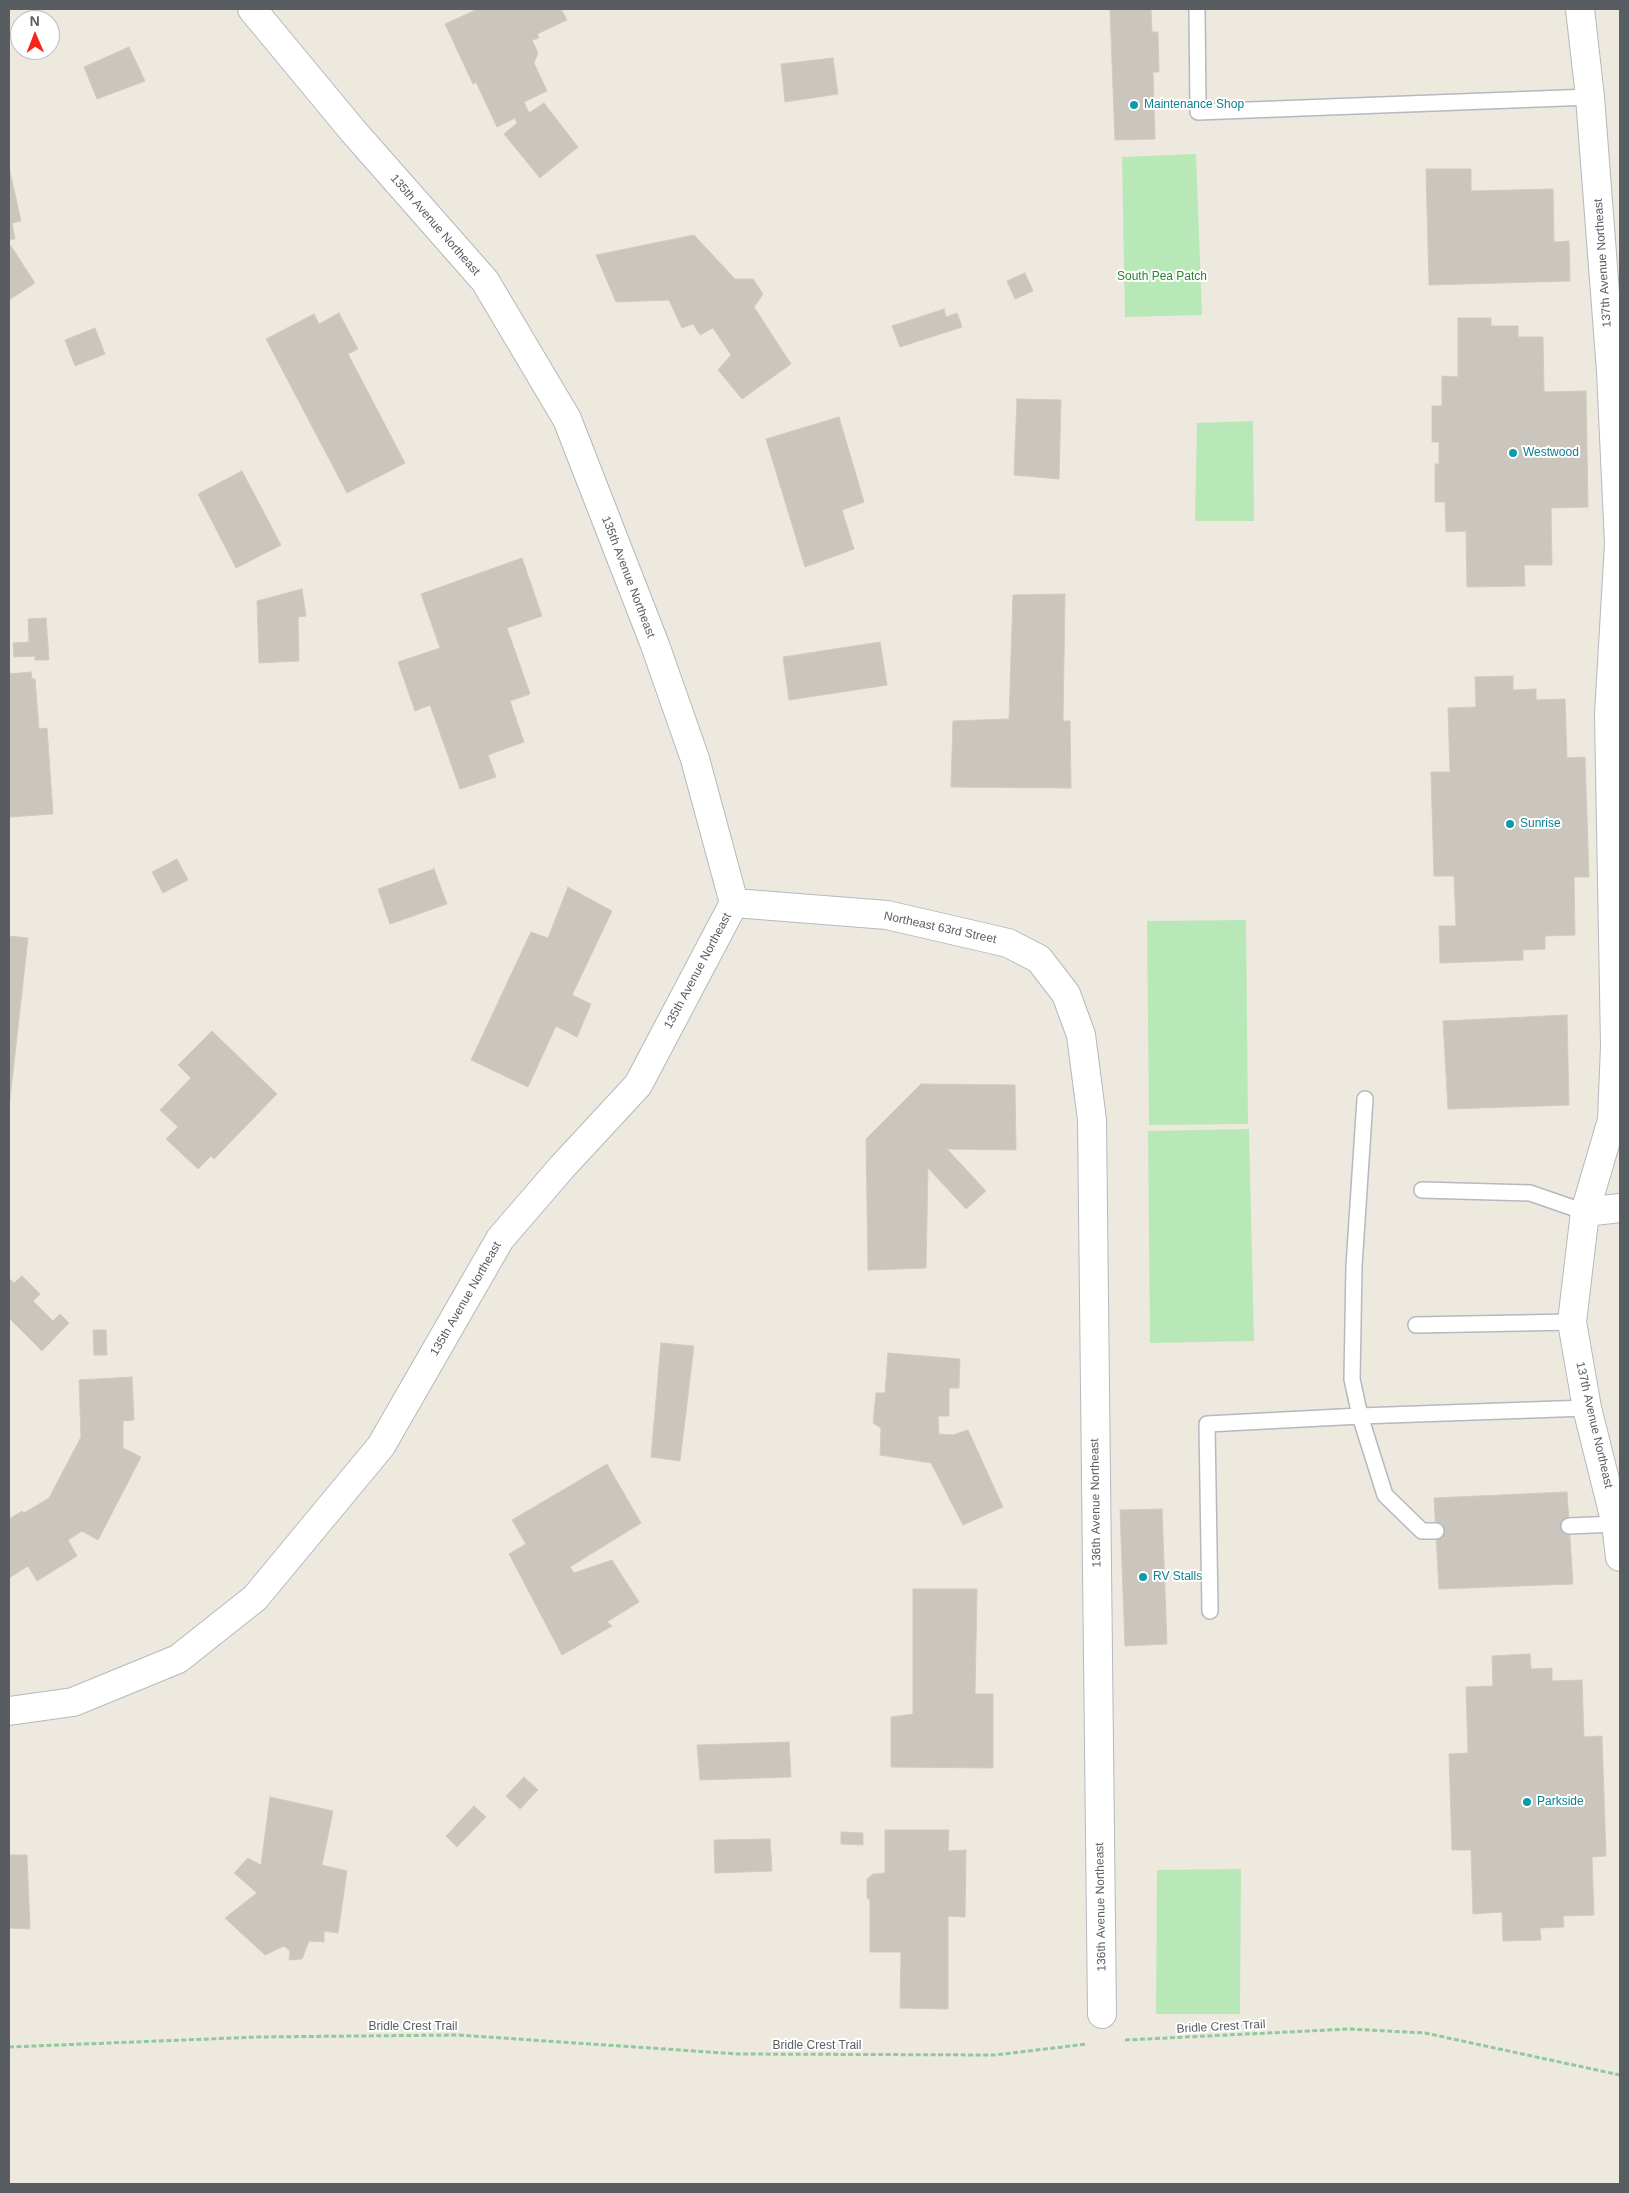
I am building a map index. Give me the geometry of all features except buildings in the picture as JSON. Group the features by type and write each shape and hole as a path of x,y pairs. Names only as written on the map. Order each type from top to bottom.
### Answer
{"street":[{"name":"135th Avenue Northeast","path":"9,1711 73,1702 178,1659 255,1598 381,1446 500,1239 562,1166 638,1085 734,903 689,741 655,645 567,419 485,280 353,131 252,9"},
{"name":"137th Avenue Northeast","path":"1580,9 1616,371 1619,544 1609,714 1618,1044 1612,1120 1585,1212 1572,1322 1587,1408 1616,1524 1620,1558"},
{"name":"Northeast 63rd Street","path":"734,903 887,915 1008,943 1039,959 1066,994"},
{"name":"136th Avenue Northeast","path":"1066,994 1081,1035 1092,1120 1102,2014"},
{"path":"1585,1212 1620,1208"}],"lane":[{"path":"1197,9 1198,112 1590,97"},
{"path":"1365,1100 1354,1266 1352,1370 1360,1416 1385,1495 1422,1531 1436,1531"},
{"path":"1422,1190 1530,1193 1585,1212"},
{"path":"1416,1325 1572,1322"},
{"path":"1210,1611 1207,1424 1360,1416 1587,1408"},
{"path":"1569,1526 1616,1524"}],"path":[{"name":"Bridle Crest Trail","path":"1121,2040 1349,2029 1425,2033 1620,2075"},
{"name":"Bridle Crest Trail","path":"9,2047 258,2037 458,2035 738,2054 995,2055 1092,2043"}],"green space":[{"name":"South Pea Patch","path":"1196,154 1202,315 1125,317 1122,157"},
{"path":"1253,421 1254,521 1195,521 1197,423"},
{"path":"1246,920 1248,1124 1149,1125 1147,921"},
{"path":"1249,1129 1254,1341 1150,1343 1148,1131"},
{"path":"1241,1869 1240,2014 1156,2014 1157,1870"}],"place":[{"name":"Maintenance Shop","path":"1134,105"},
{"name":"Westwood","path":"1513,453"},
{"name":"Sunrise","path":"1510,824"},
{"name":"RV Stalls","path":"1143,1577"},
{"name":"Parkside","path":"1527,1802"}]}
